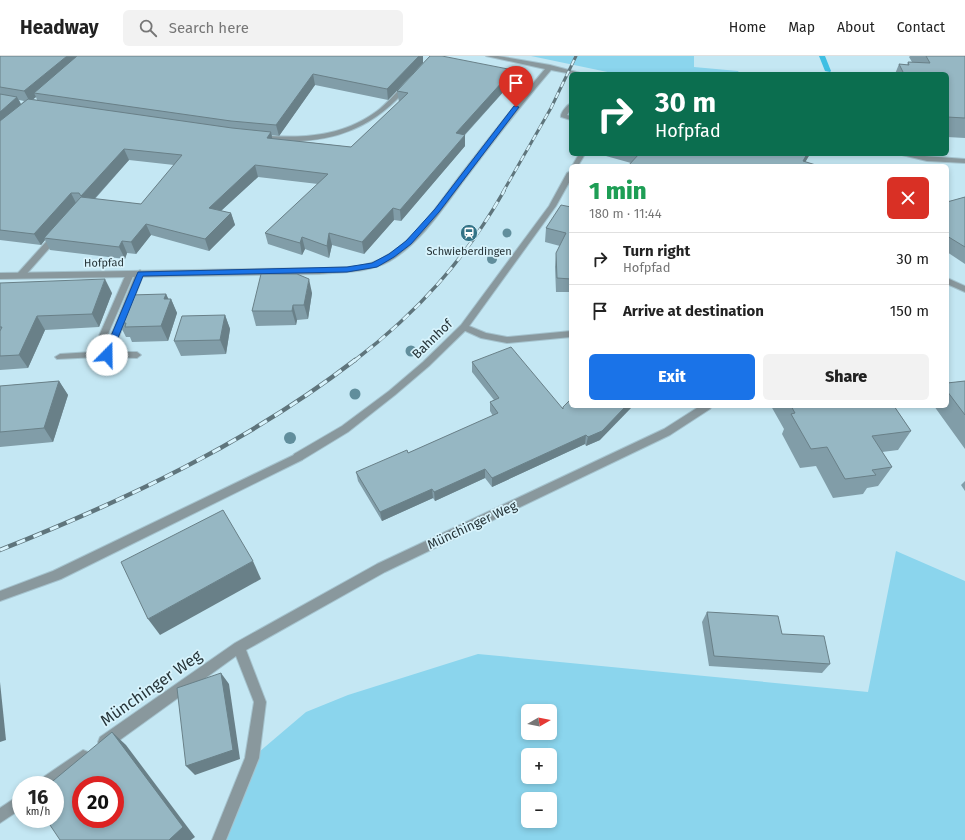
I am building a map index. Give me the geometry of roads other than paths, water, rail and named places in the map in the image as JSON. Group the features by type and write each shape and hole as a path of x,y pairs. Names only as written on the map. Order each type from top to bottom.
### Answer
{"street":[{"path":"489,56 572,72"},
{"name":"Hofpfad","path":"0,276 319,271 347,270 374,265 392,256 408,243 437,210 524,96 550,67"},
{"path":"255,136 294,139 335,136 351,130 380,112 413,78"},
{"path":"569,108 563,116 569,118"},
{"path":"907,156 926,162 965,161"},
{"name":"Bahnhof","path":"0,596 57,575 298,457 345,429 392,393 426,364 464,327 552,206 569,176"},
{"path":"20,276 61,231"},
{"path":"137,354 107,355 140,273"},
{"path":"60,357 95,355 130,274"},
{"path":"949,282 965,289"},
{"path":"464,327 484,336 507,340 569,334"},
{"name":"Münchinger Weg","path":"57,776 239,647 381,568 667,432 704,408"},
{"path":"219,840 252,758 260,702 239,647"},
{"path":"0,816 12,808"}],"waterway":[{"path":"822,56 828,71"}],"railway":[{"path":"503,192 551,108 576,56"},
{"path":"354,361 399,324 438,284 473,240 504,191"},
{"path":"0,550 93,511 184,467 272,418 355,360"}],"place":[{"name":"Schwieberdingen","path":"469,233"}]}
